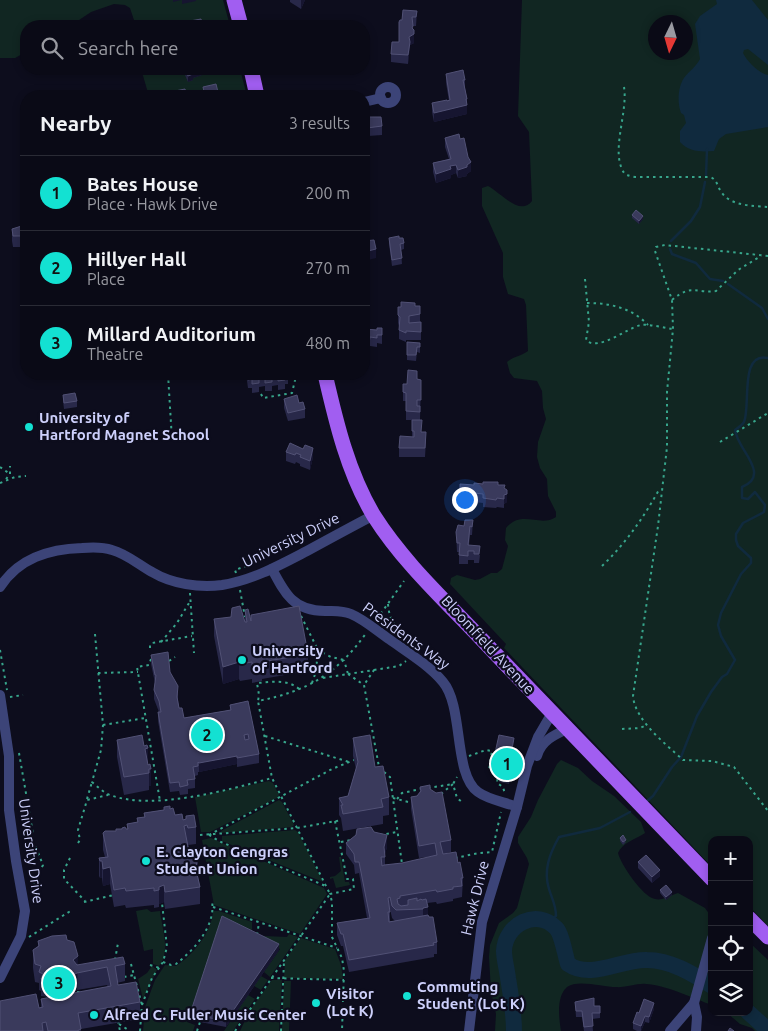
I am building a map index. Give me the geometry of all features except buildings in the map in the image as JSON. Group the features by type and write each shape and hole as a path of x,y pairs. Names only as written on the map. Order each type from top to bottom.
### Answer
{"main road":[{"path":"234,0 239,20"},
{"path":"252,75 256,90"},
{"name":"Bloomfield Avenue","path":"326,380 337,424 352,470 374,515 390,538 417,570 567,729 708,875"},
{"path":"753,922 768,938"}],"street":[{"path":"370,100 380,98"},
{"name":"University Drive","path":"0,586 14,570 32,558 47,552 79,548 101,548 115,551 154,574 176,582 215,586 229,584 272,569 374,515"},
{"name":"Presidents Way","path":"272,569 285,593 298,605 310,610 336,610 351,614 442,680 452,700 464,768 470,783 484,796 517,807"},
{"name":"University Drive","path":"0,696 9,756 9,810 25,916 20,938 0,978"},
{"name":"Hawk Drive","path":"469,1031 482,922 538,737 552,713"},
{"name":"Hawk Drive","path":"526,776 533,767 539,749 550,737 567,729"},
{"path":"670,1031 694,1003 708,951"},
{"path":"694,1003 697,1016 696,1031"}],"path":[{"path":"624,87 625,97 619,151 624,173 635,177 710,177 716,180 722,193 729,199 739,203 768,208"},
{"path":"768,256 659,245 656,247 655,251 672,300 673,329 667,392 667,447 647,605 633,689 635,708 647,725 683,760 712,761 734,767 768,811"},
{"path":"672,300 679,294 689,290 716,291 738,270 763,255"},
{"path":"585,279 589,322 586,340 590,343 602,343 636,326 648,325 673,329"},
{"path":"587,303 617,306 632,313 648,325"},
{"path":"168,380 172,440"},
{"path":"261,394 264,398 292,394 295,380"},
{"path":"720,442 768,413"},
{"path":"4,481 10,474 10,466"},
{"path":"1,469 10,474"},
{"path":"0,483 14,477 26,476"},
{"path":"602,566 624,543 661,486"},
{"path":"237,578 235,570 252,564 254,560 252,555"},
{"path":"374,623 404,580"},
{"path":"245,617 240,590 248,587"},
{"path":"190,593 194,653"},
{"path":"161,642 177,623 190,600"},
{"path":"388,604 389,617 393,623 418,643"},
{"path":"298,613 318,650 316,671 312,683"},
{"path":"323,678 344,660 368,630"},
{"path":"78,843 80,840 78,830 100,750 103,725 95,634"},
{"path":"150,648 151,644 192,636"},
{"path":"318,650 331,657 344,660"},
{"path":"168,662 175,657"},
{"path":"151,659 149,665 137,667 160,801"},
{"path":"258,701 284,696 323,678 399,666 407,659"},
{"path":"344,660 348,674 364,685"},
{"path":"374,670 364,685 379,767 390,778 402,868"},
{"path":"98,673 138,672"},
{"path":"299,689 295,685 286,682 257,683 258,701 272,778 328,887 332,902 332,937 342,958 344,971 342,1031"},
{"path":"0,696 23,695"},
{"path":"103,725 146,718"},
{"path":"622,729 640,728 647,725"},
{"path":"265,736 349,762"},
{"path":"467,756 486,750 492,751 489,770 498,774 497,783 503,787 505,794"},
{"path":"209,834 354,760"},
{"path":"438,796 453,784 459,775"},
{"path":"86,800 108,795 138,802 160,801 193,796 272,778"},
{"path":"92,782 108,795"},
{"path":"398,799 402,793 453,784"},
{"path":"453,784 457,798 462,802"},
{"path":"393,798 419,805"},
{"path":"450,859 492,852 502,810"},
{"path":"200,836 298,828 342,820"},
{"path":"235,1031 330,894 354,889 353,879 347,880 335,821"},
{"path":"378,835 397,832"},
{"path":"209,834 221,842 328,887"},
{"path":"340,842 359,838"},
{"path":"32,891 43,865 35,845"},
{"path":"70,858 64,870 64,879 84,902 114,895"},
{"path":"163,962 171,965 176,964 198,942 208,927 213,907 212,901"},
{"path":"140,1031 142,1005 152,978 163,962 167,947 162,904"},
{"path":"213,907 336,948"},
{"path":"28,937 72,910"},
{"path":"256,939 259,923"},
{"path":"115,960 118,943"},
{"path":"281,1031 284,960"},
{"path":"131,964 142,1005"},
{"path":"150,965 160,968"},
{"path":"120,978 134,975"},
{"path":"271,978 344,980"},
{"path":"77,992 81,992 82,998 84,1005 80,1006 77,992"},
{"path":"82,998 87,997"},
{"path":"118,1018 120,1031"},
{"path":"197,1031 200,1022"},
{"path":"119,1024 130,1031"}],"green space":[{"path":"0,0 223,0 228,20 134,20 130,8 125,5 114,4 91,12 79,20 20,20 20,55 15,58 0,58"},
{"path":"522,0 768,0 768,926 753,910 753,836 708,836 708,863 504,648 506,644 450,584 451,578 457,575 475,580 491,573 497,573 502,569 508,546 505,540 506,528 512,523 525,519 544,521 556,517 556,512 548,496 547,479 540,468 537,457 538,442 546,419 542,391 537,381 514,378 510,373 507,362 528,351 526,305 524,299 508,294 503,277 503,253 482,206 482,188 488,186 516,205 527,205 532,201 529,132 518,116"},
{"path":"143,75 242,75 245,90 147,90"},
{"path":"561,760 578,768 592,781 614,796 641,822 645,833 626,844 618,853 628,872 645,893 655,899 664,899 678,893 705,908 708,912 708,1003 670,989 653,985 642,984 611,987 577,984 567,987 561,996 559,1008 561,1031 495,1031 496,1014 491,991 490,945 499,923 517,908 529,864 518,843 518,837 531,817 557,764"},
{"path":"269,781 273,783 279,795 277,798 210,832 201,832 195,797"},
{"path":"279,800 282,802 294,825 292,827 222,833 221,831"},
{"path":"295,830 298,832 323,882 222,841 222,836"},
{"path":"211,838 324,888 327,894 300,934 214,905 202,840"},
{"path":"339,857 341,857 345,882 349,882 350,885 336,888 333,878 330,879 330,877 335,876 341,871"},
{"path":"147,909 151,912 160,911 165,947 163,961 159,966 153,964 153,949 144,951 136,911"},
{"path":"213,911 219,911 252,922 252,935 222,921 187,1022 195,1025 193,1031 143,1031 145,1007 155,980 165,965 176,966 195,949 209,927"},
{"path":"289,934 298,937 270,977 264,972 280,949 261,940 264,936 287,937"},
{"path":"301,938 335,949 341,965 343,979 284,978 285,960"},
{"path":"753,946 768,960 768,1031 755,1031 740,1024 731,1016 753,1016"},
{"path":"152,966 157,970 143,999 138,979 147,973"},
{"path":"261,976 268,980 261,990 254,986"},
{"path":"272,980 282,980 279,1031 240,1031 250,1010"},
{"path":"284,981 291,981 289,1031 282,1031"},
{"path":"248,995 255,999 233,1031 224,1031"}],"water":[{"path":"716,0 752,0 768,20 768,65 748,49 744,50 743,53 753,66 760,72 768,75 768,127 726,134 719,139 714,151 691,150 680,142 680,131 686,123 679,104 680,86 684,78 700,59 695,24 700,16 717,4"}],"waterway":[{"path":"706,175 707,149"},
{"path":"671,241 691,221 700,207 705,182"},
{"path":"670,249 672,254 696,263 710,279 723,281"},
{"path":"728,284 762,308 768,319"},
{"path":"647,801 653,796 681,757 697,716 711,692 722,677 727,674 735,660 721,636 718,625 721,613 741,574 751,563 751,558 738,546 736,534 743,523 764,512 765,505 755,492 748,499 742,498 742,487 750,483 754,472 735,430 744,422 748,381 753,363 759,358 768,358"},
{"path":"548,921 556,916 555,905 547,882 547,868 550,855 559,837 600,828 630,812"},
{"path":"514,1031 504,951 510,933 523,922 531,919 540,919 556,928 562,940 568,964 577,968 596,970 637,961 665,962 708,984"},
{"path":"752,1016 768,1030"}],"place":[{"name":"University of Hartford Magnet School","path":"29,427"},
{"name":"University of Hartford","path":"242,660"},
{"name":"Hillyer Hall","path":"207,735"},
{"name":"Bates House","path":"507,764"},
{"name":"E. Clayton Gengras Student Union","path":"146,861"},
{"name":"Millard Auditorium","path":"59,983"},
{"name":"Commuting Student (Lot K)","path":"407,996"},
{"name":"Visitor (Lot K)","path":"316,1003"},
{"name":"Alfred C. Fuller Music Center","path":"94,1015"}]}
